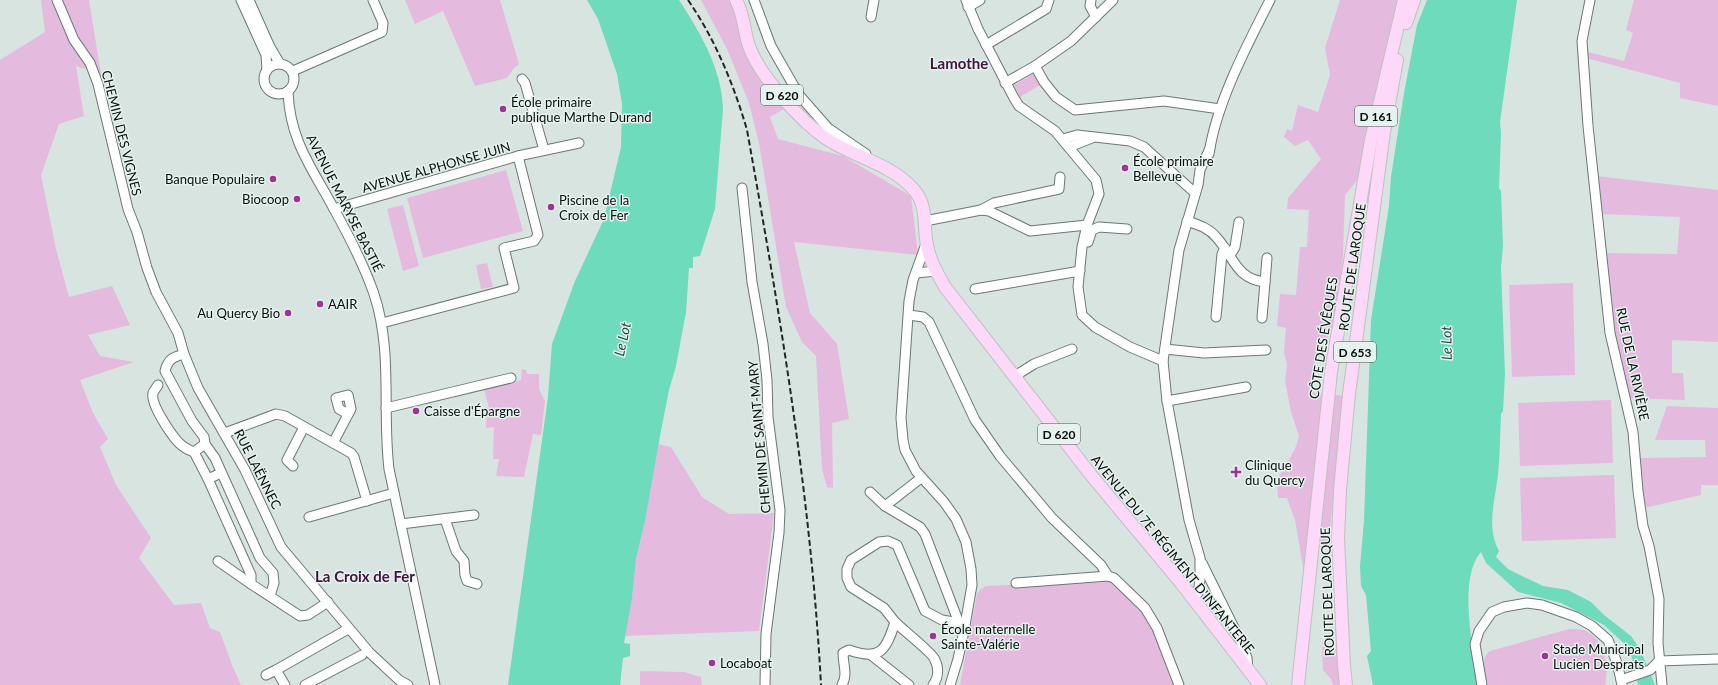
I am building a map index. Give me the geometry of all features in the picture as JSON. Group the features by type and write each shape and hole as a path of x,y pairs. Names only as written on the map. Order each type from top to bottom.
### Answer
{"main road":[{"name":"D 620","path":"736,0 749,46 763,73 803,119 816,130 839,147 865,159"},
{"name":"CÔTE DES ÉVÊQUES","path":"1298,685 1331,372 1371,140 1404,0"},
{"name":"ROUTE DE LAROQUE","path":"1346,685 1338,538 1340,490 1349,394 1384,132 1410,0"},
{"name":"ROUTE DE LAROQUE","path":"1406,23 1414,0"},
{"name":"AVENUE DU 7E RÉGIMENT D'INFANTERIE","path":"865,159 889,170 904,180 916,191 925,221 926,244 934,268 945,287 1091,475 1193,598 1260,684"}],"street":[{"name":"CHEMIN DES VIGNES","path":"57,0 74,40 90,63 98,84 128,209 137,232"},
{"name":"AVENUE MARYSE BASTIÉ","path":"240,0 266,55 267,70 264,80 266,87 273,93 284,93 300,149 334,209 366,273 382,323 386,355 387,450 394,493 434,685"},
{"path":"248,0 270,47 280,64"},
{"path":"293,72 382,32 383,23 373,0"},
{"path":"754,0 770,46 799,96 828,128 866,154 865,159"},
{"path":"871,17 874,0"},
{"path":"980,0 967,3 1005,83 1019,106 1055,131 1096,180 1099,194 1087,224 1078,287 1082,315 1095,327 1130,347 1163,361"},
{"path":"986,45 1046,9 1049,0"},
{"path":"1091,0 1090,6 1096,17"},
{"path":"1005,83 1035,66 1071,41 1113,0"},
{"path":"1248,669 1247,658 1241,642 1200,558 1190,525 1167,401 1163,361 1179,250 1197,189 1205,171 1220,109 1270,0"},
{"name":"RUE DE LA RIVIÈRE","path":"1590,0 1582,41 1588,126 1610,333 1633,432 1638,491 1660,599 1658,643 1662,685"},
{"path":"267,70 273,65 280,64 287,66 293,72 294,83 284,93"},
{"path":"1035,66 1044,82 1056,97 1075,110 1164,101 1220,109"},
{"path":"522,79 525,83 544,150"},
{"path":"1063,139 1077,135 1130,141 1144,147 1180,179 1197,189"},
{"path":"1069,147 1093,137"},
{"path":"1076,156 1084,141"},
{"name":"AVENUE ALPHONSE JUIN","path":"334,209 518,156 579,144"},
{"path":"382,323 514,288 504,248 534,241 538,235 518,156"},
{"path":"925,221 981,210 994,203 1059,189 1060,177"},
{"name":"CHEMIN DE SAINT-MARY","path":"742,188 752,282 763,344 770,432 780,510 779,533 766,634 765,685"},
{"path":"981,210 989,211 1030,231 1087,224"},
{"path":"1187,221 1204,227 1216,237 1228,251 1241,273 1254,281 1265,282"},
{"path":"1216,317 1222,254 1235,247 1238,222"},
{"path":"1083,244 1088,242 1092,230 1098,227 1127,230"},
{"name":"RUE LAËNNEC","path":"137,232 147,268 156,292 173,322 198,388 245,470 281,547 328,602 348,629 396,683 408,685"},
{"path":"926,244 913,280 910,295 901,427 905,450 921,478 951,511 966,542 972,585 962,623 958,659 950,685"},
{"path":"1262,318 1267,258"},
{"path":"916,273 934,268"},
{"path":"975,289 1080,271"},
{"path":"909,315 923,317 929,322 975,420 1000,456 1052,518 1101,565 1108,576"},
{"path":"1014,376 1034,364 1072,349"},
{"path":"1165,349 1204,353 1266,350"},
{"path":"184,354 171,358 165,371 192,421 204,437 205,444 215,458 260,558 273,573 274,583 270,596"},
{"path":"386,408 511,378"},
{"path":"158,385 153,393 154,402 166,426 178,442 187,450 194,452 208,479 251,575 251,584"},
{"path":"1167,401 1246,387"},
{"path":"225,433 276,414 285,416 351,453 354,457 367,501"},
{"path":"333,443 348,414"},
{"path":"293,466 287,460 304,427"},
{"path":"194,452 205,444"},
{"path":"208,479 221,473"},
{"path":"885,506 921,478"},
{"path":"870,492 885,506 920,526 925,534 962,623"},
{"path":"309,517 394,493"},
{"path":"401,524 474,515"},
{"path":"445,519 456,551 464,561 467,581 478,584"},
{"path":"933,685 937,680 937,668 934,657 894,622 884,608 850,587 847,578 847,569 851,560 879,542 888,541 897,545 925,612 942,620 962,623"},
{"path":"1193,598 1198,593 1200,580 1200,558"},
{"path":"218,561 300,616 308,615 328,602"},
{"path":"1016,583 1108,576 1114,578 1145,608 1157,628 1179,685"},
{"path":"1200,580 1210,578"},
{"path":"1482,685 1475,644 1479,631 1492,612 1504,607 1527,603 1542,606 1576,617 1592,626 1608,640 1617,663 1622,683 1650,670 1660,661 1718,659"},
{"path":"842,685 845,679 846,670 843,654 849,650 859,654 871,655 882,651 890,638 894,622"},
{"path":"266,675 348,629"},
{"path":"305,685 362,655"},
{"path":"871,655 909,685"},
{"path":"276,670 285,685"}],"shaded area":[{"path":"41,0 89,0 101,74 76,66 84,116 59,124 41,175 56,249 69,297 112,286 130,325 88,335 100,356 134,362 80,380 93,413 108,439 100,447 116,485 151,538 139,558 174,605 201,603 210,628 220,632 241,685 0,685 0,60 45,32"},
{"path":"405,0 500,0 519,64 507,78 475,86 443,11 415,24"},
{"path":"701,0 728,0 733,7 772,92 784,109 770,117 778,139 843,156 911,196 918,255 794,242 810,313 837,344 849,419 832,423 833,488 827,487 822,469 816,356 802,342 786,307 759,143 749,103 727,49"},
{"path":"1340,0 1397,0 1371,114 1359,178 1345,195 1343,255 1334,331 1317,347 1310,392 1344,396 1328,546 1308,544 1304,573 1295,520 1287,498 1278,498 1277,480 1295,449 1299,436 1291,412 1285,381 1287,365 1284,352 1286,328 1277,326 1280,294 1296,295 1300,247 1307,247 1309,210 1287,209 1288,198 1321,159 1308,140 1295,146 1284,137 1287,129 1292,131 1298,105 1318,112 1330,75 1325,48"},
{"path":"1634,0 1718,0 1718,106 1680,98 1680,83 1586,58 1588,52 1624,61 1633,33 1626,30"},
{"path":"1036,72 1042,84 1020,97 1014,85"},
{"path":"506,170 523,231 423,258 407,198"},
{"path":"1596,176 1718,190 1718,342 1672,340 1672,373 1683,373 1685,400 1628,398 1613,327 1604,253 1677,254 1680,217 1600,214"},
{"path":"403,205 419,266 403,271 387,209"},
{"path":"487,263 493,287 481,289 476,265"},
{"path":"1573,283 1575,375 1512,377 1509,285"},
{"path":"522,369 526,370 527,374 539,374 539,389 545,401 541,435 533,434 524,477 496,476 499,459 493,459 494,427 486,428 487,408 489,408 484,389 521,380"},
{"path":"1611,400 1613,463 1520,466 1518,403"},
{"path":"1667,406 1718,408 1718,485 1701,485 1701,495 1644,508 1640,458 1706,457 1705,440 1655,440"},
{"path":"658,444 671,447 702,497 729,514 774,513 759,631 624,636 632,598 636,559 645,521"},
{"path":"1614,475 1616,538 1522,541 1520,478"},
{"path":"1110,580 1143,611 1155,631 1174,685 960,685 977,594 980,590 986,586"},
{"name":"Stade Municipal Lucien Desprats","path":"1569,629 1579,629 1588,632 1594,636 1602,648 1606,663 1605,685 1488,685 1484,671 1484,662 1490,651"},
{"path":"1325,646 1327,654 1330,656 1334,648 1339,647 1342,685 1333,685 1331,679 1323,670 1322,647"},
{"path":"640,671 684,672 701,677 702,685 640,685"}],"water":[{"name":"Le Lot","path":"587,0 679,0 687,12 702,38 714,65 722,94 723,109 715,209 700,256 693,257 693,268 689,268 686,312 676,366 669,390 645,521 636,559 632,598 624,643 630,644 630,656 623,658 620,685 508,685 548,397 552,344 575,281 604,219 621,147 622,104 617,74 598,19"},
{"name":"Le Lot","path":"1427,0 1517,0 1500,122 1499,188 1501,191 1503,246 1501,268 1505,374 1503,411 1501,414 1498,475 1492,514 1493,533 1499,551 1496,557 1508,569 1543,586 1568,590 1591,602 1604,615 1631,636 1640,649 1655,685 1638,685 1633,661 1628,647 1604,625 1561,603 1518,592 1486,563 1481,552 1474,564 1470,579 1468,597 1471,635 1478,685 1373,685 1367,656 1371,651 1366,595 1361,586 1360,566 1364,521 1371,320 1389,206 1391,177 1404,93 1417,25"}],"railway":[{"path":"688,0 707,30 723,63 747,130 793,406 810,545 821,685"}],"place":[{"name":"École primaire publique Marthe Durand","path":"503,109"},
{"name":"École primaire Bellevue","path":"1125,168"},
{"name":"Banque Populaire","path":"273,179"},
{"name":"Biocoop","path":"297,199"},
{"name":"Piscine de la Croix de Fer","path":"551,207"},
{"name":"AAIR","path":"320,304"},
{"name":"Au Quercy Bio","path":"288,313"},
{"name":"Caisse d'Épargne","path":"416,411"},
{"name":"Clinique du Quercy","path":"1236,472"},
{"name":"École maternelle Sainte-Valérie","path":"933,636"},
{"name":"Stade Municipal Lucien Desprats","path":"1545,656"},
{"name":"Locaboat","path":"712,663"}],"district":[{"name":"Lamothe","path":"959,63"},
{"name":"La Croix de Fer","path":"365,576"}]}
